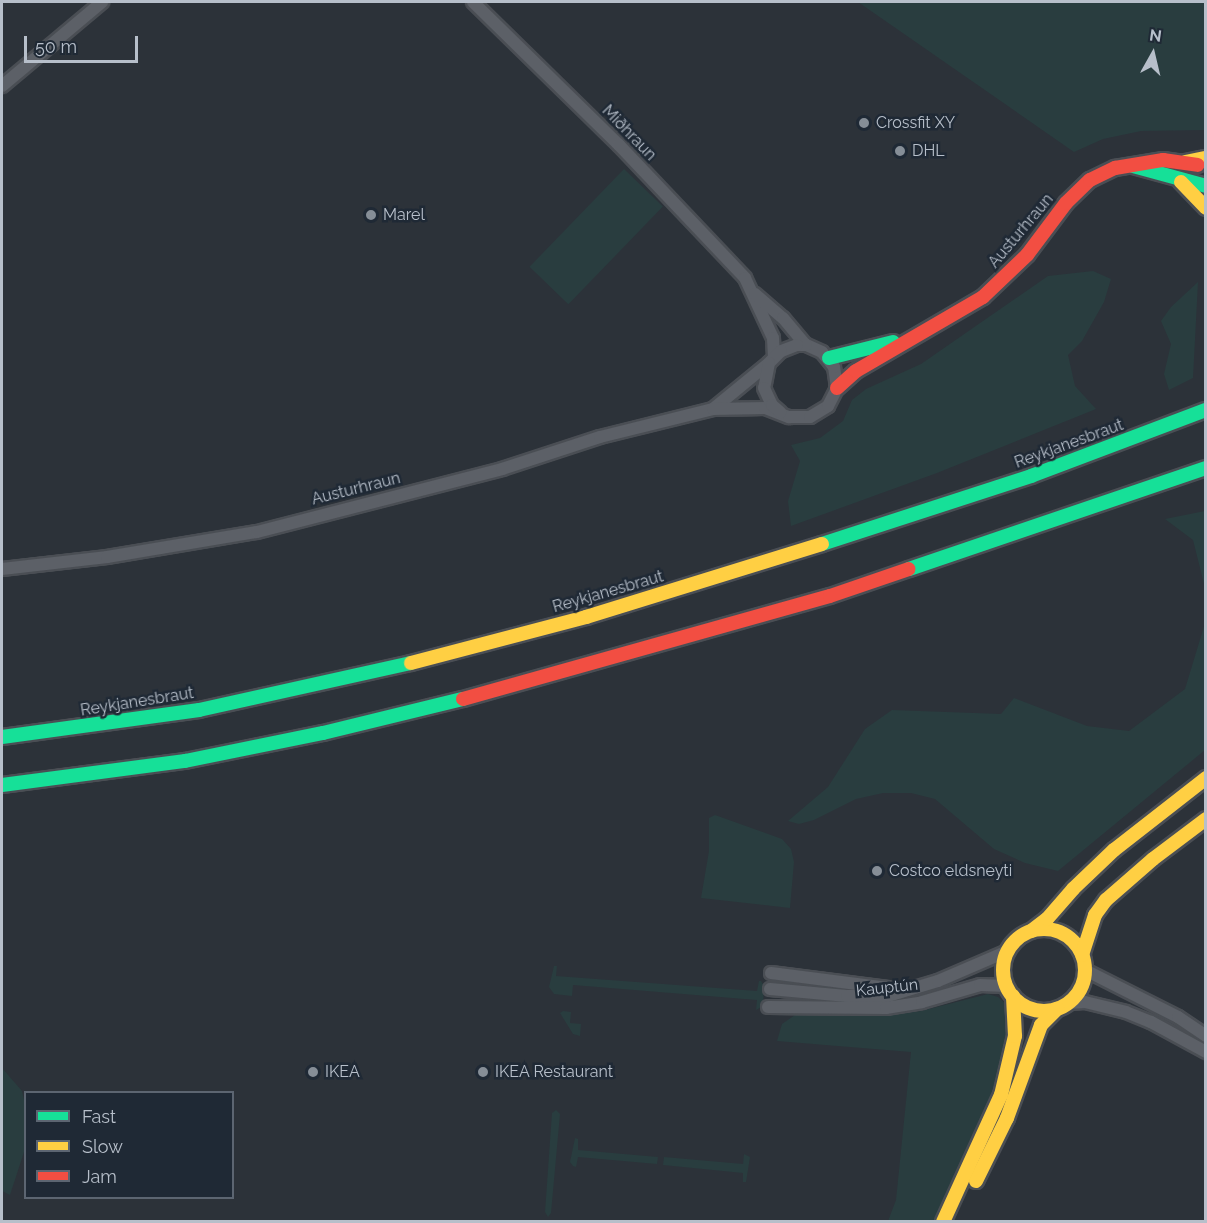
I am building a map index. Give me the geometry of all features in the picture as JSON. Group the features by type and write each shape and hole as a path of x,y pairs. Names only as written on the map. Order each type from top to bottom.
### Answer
{"main road":[{"path":"1185,162 1206,158"},
{"name":"Austurhraun","path":"837,388 856,371 983,297 1027,255 1079,188 1103,172 1128,165 1163,160 1185,162 1206,168"},
{"path":"1128,165 1206,186"},
{"path":"1177,179 1192,191 1206,208"},
{"name":"Austurhraun","path":"829,358 910,338"},
{"name":"Reykjanesbraut","path":"2,736 82,728 199,710 456,653 607,610 912,516 1030,476 1206,410"},
{"path":"2,785 185,761 415,712 830,596 1206,468"},
{"path":"1104,504 1137,501 1206,479"},
{"name":"Kauptún","path":"1008,951 1020,937 1047,919 1073,889 1114,850 1206,778"},
{"path":"1082,954 1095,915 1106,900 1153,859 1206,819"},
{"path":"953,1221 982,1171 1007,1118 1041,1025 1077,994 1085,970 1082,954 1076,944 1055,930 1031,931"},
{"path":"943,1221 975,1157 1001,1095 1015,1036 1004,963 1008,951"},
{"name":"Kauptún","path":"1010,991 1033,1009 1062,1006"}],"street":[{"path":"2,86 102,2"},
{"name":"Miðhraun","path":"472,2 619,145 745,278 754,293 773,338 771,360"},
{"name":"Miðhraun","path":"754,293 783,318 806,345"},
{"path":"806,345 829,358 837,377 837,388"},
{"name":"Austurhraun","path":"713,409 789,347 806,345"},
{"path":"771,360 764,388 772,405 780,412"},
{"name":"Austurhraun","path":"2,569 97,559 257,532 502,468 600,437 713,409 745,406 800,418 820,413 828,406 837,388"},
{"name":"Kauptún","path":"770,988 847,996 888,996 938,981 1008,951"},
{"path":"1085,970 1178,1017 1206,1036"},
{"name":"Kauptún","path":"771,973 872,988 907,989"},
{"name":"Kauptún","path":"768,1007 886,1008 922,1002 980,985 1010,991"},
{"name":"Kauptún","path":"1062,1006 1085,1002 1126,1012 1151,1022 1206,1052"}],"green space":[{"path":"858,2 1205,2 1205,130 1141,131 1103,139 1074,152"},
{"path":"624,169 663,207 568,304 530,267"},
{"path":"1093,271 1111,279 1104,302 1082,341 1068,355 1075,386 1096,409 937,473 791,526 788,501 800,461 791,445 820,438 843,421 852,400 866,389 921,364 1048,276"},
{"path":"1198,282 1193,378 1169,390 1164,374 1171,344 1161,321 1171,307"},
{"path":"1206,511 1205,588 1193,540 1165,519"},
{"path":"1205,623 1205,750 1058,871 1025,863 994,849 935,799 911,793 883,793 856,799 814,820 799,824 788,821 828,787 865,729 892,710 1001,714 1014,698 1087,726 1129,731 1185,689"},
{"path":"715,815 782,839 791,849 794,862 790,908 701,898 709,851 709,818"},
{"path":"554,966 557,966 556,976 757,991 759,981 761,981 764,986 763,1006 756,1010 757,1000 573,985 572,996 554,994 549,987"},
{"path":"988,994 998,997 1007,1005 1007,1033 1003,1058 972,1152 938,1221 888,1221 896,1200 911,1052 777,1041 782,1024 795,1015 880,1016 921,1011"},
{"path":"571,1012 570,1023 581,1024 580,1036 573,1034 560,1013"},
{"path":"2,1068 22,1091 24,1152 10,1195 2,1191"},
{"path":"556,1110 560,1114 551,1213 548,1217 545,1212 552,1113"},
{"path":"575,1138 578,1139 578,1150 658,1157 657,1164 578,1157 576,1167 570,1162"},
{"path":"744,1154 750,1157 746,1182 743,1182 743,1173 663,1165 664,1157 743,1164"}],"traffic: fast":[{"path":"1133,166 1206,186"},
{"path":"829,358 893,342"},
{"path":"822,544 1031,476 1206,410"},
{"path":"909,569 1206,468"},
{"path":"2,737 199,710 411,663"},
{"path":"2,785 185,761 323,733 463,699"}],"traffic: slow":[{"path":"1185,162 1206,158"},
{"path":"1181,182 1206,208"},
{"path":"411,663 586,617 822,544"},
{"path":"1031,931 1047,919 1073,889 1114,850 1206,778"},
{"path":"1082,955 1095,915 1106,900 1153,859 1206,819"},
{"path":"1044,929 1060,932 1073,941 1082,954 1085,970 1082,986 1073,999 1060,1008 1044,1011 1028,1008 1015,999 1006,986 1003,970 1006,954 1015,941 1028,932 1044,929"},
{"path":"943,1222 1001,1095 1015,1036 1013,996"},
{"path":"976,1181 1007,1118 1041,1025 1057,1009"}],"traffic: jam":[{"path":"837,388 856,371 983,297 1027,255 1066,203 1090,180 1115,168 1163,160 1198,165"},
{"path":"463,699 830,596 909,569"}],"place":[{"name":"Crossfit XY","path":"864,123"},
{"name":"DHL","path":"900,151"},
{"name":"Marel","path":"371,215"},
{"name":"Costco eldsneyti","path":"877,871"},
{"name":"IKEA","path":"313,1072"},
{"name":"IKEA Restaurant","path":"483,1072"}]}
